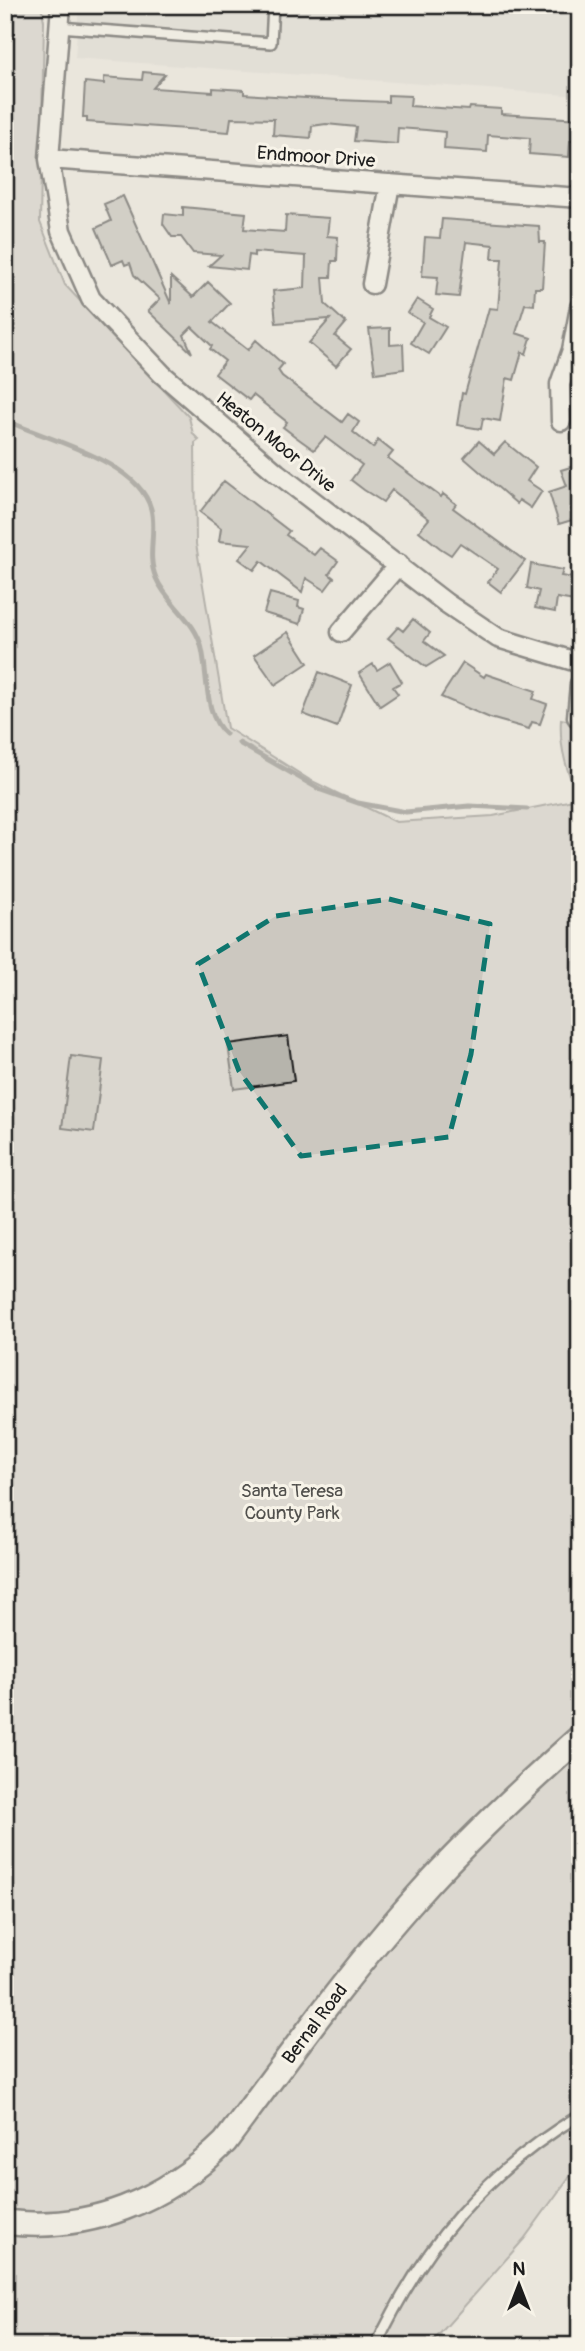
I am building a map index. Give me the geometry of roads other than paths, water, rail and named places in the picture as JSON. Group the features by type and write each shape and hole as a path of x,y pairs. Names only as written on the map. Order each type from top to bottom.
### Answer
{"street":[{"name":"Heaton Moor Drive","path":"61,5 49,159 61,231 91,299 162,374 277,473 399,564 446,603 498,638 580,663"},
{"name":"Endmoor Drive","path":"49,159 580,198"},
{"path":"372,284 390,184"},
{"path":"561,421 560,384 572,350 580,307"},
{"path":"341,632 399,564"},
{"path":"577,717 580,684"},
{"name":"Bernal Road","path":"5,2222 55,2224 90,2219 149,2198 198,2168 225,2142 374,1946 418,1895 472,1836 580,1737"}],"lane":[{"path":"59,27 271,43 274,5"},
{"path":"577,717 580,737"},
{"path":"376,2346 432,2246 483,2187 553,2131 580,2115"}],"waterway":[{"path":"5,420 89,454 129,477 143,492 153,518 152,561 156,578 199,639 210,706 219,726 226,734"},
{"path":"239,743 321,790 358,803 406,812 469,806 527,809"}],"park label":[{"name":"Santa Teresa County Park","path":"292,1502"}]}
